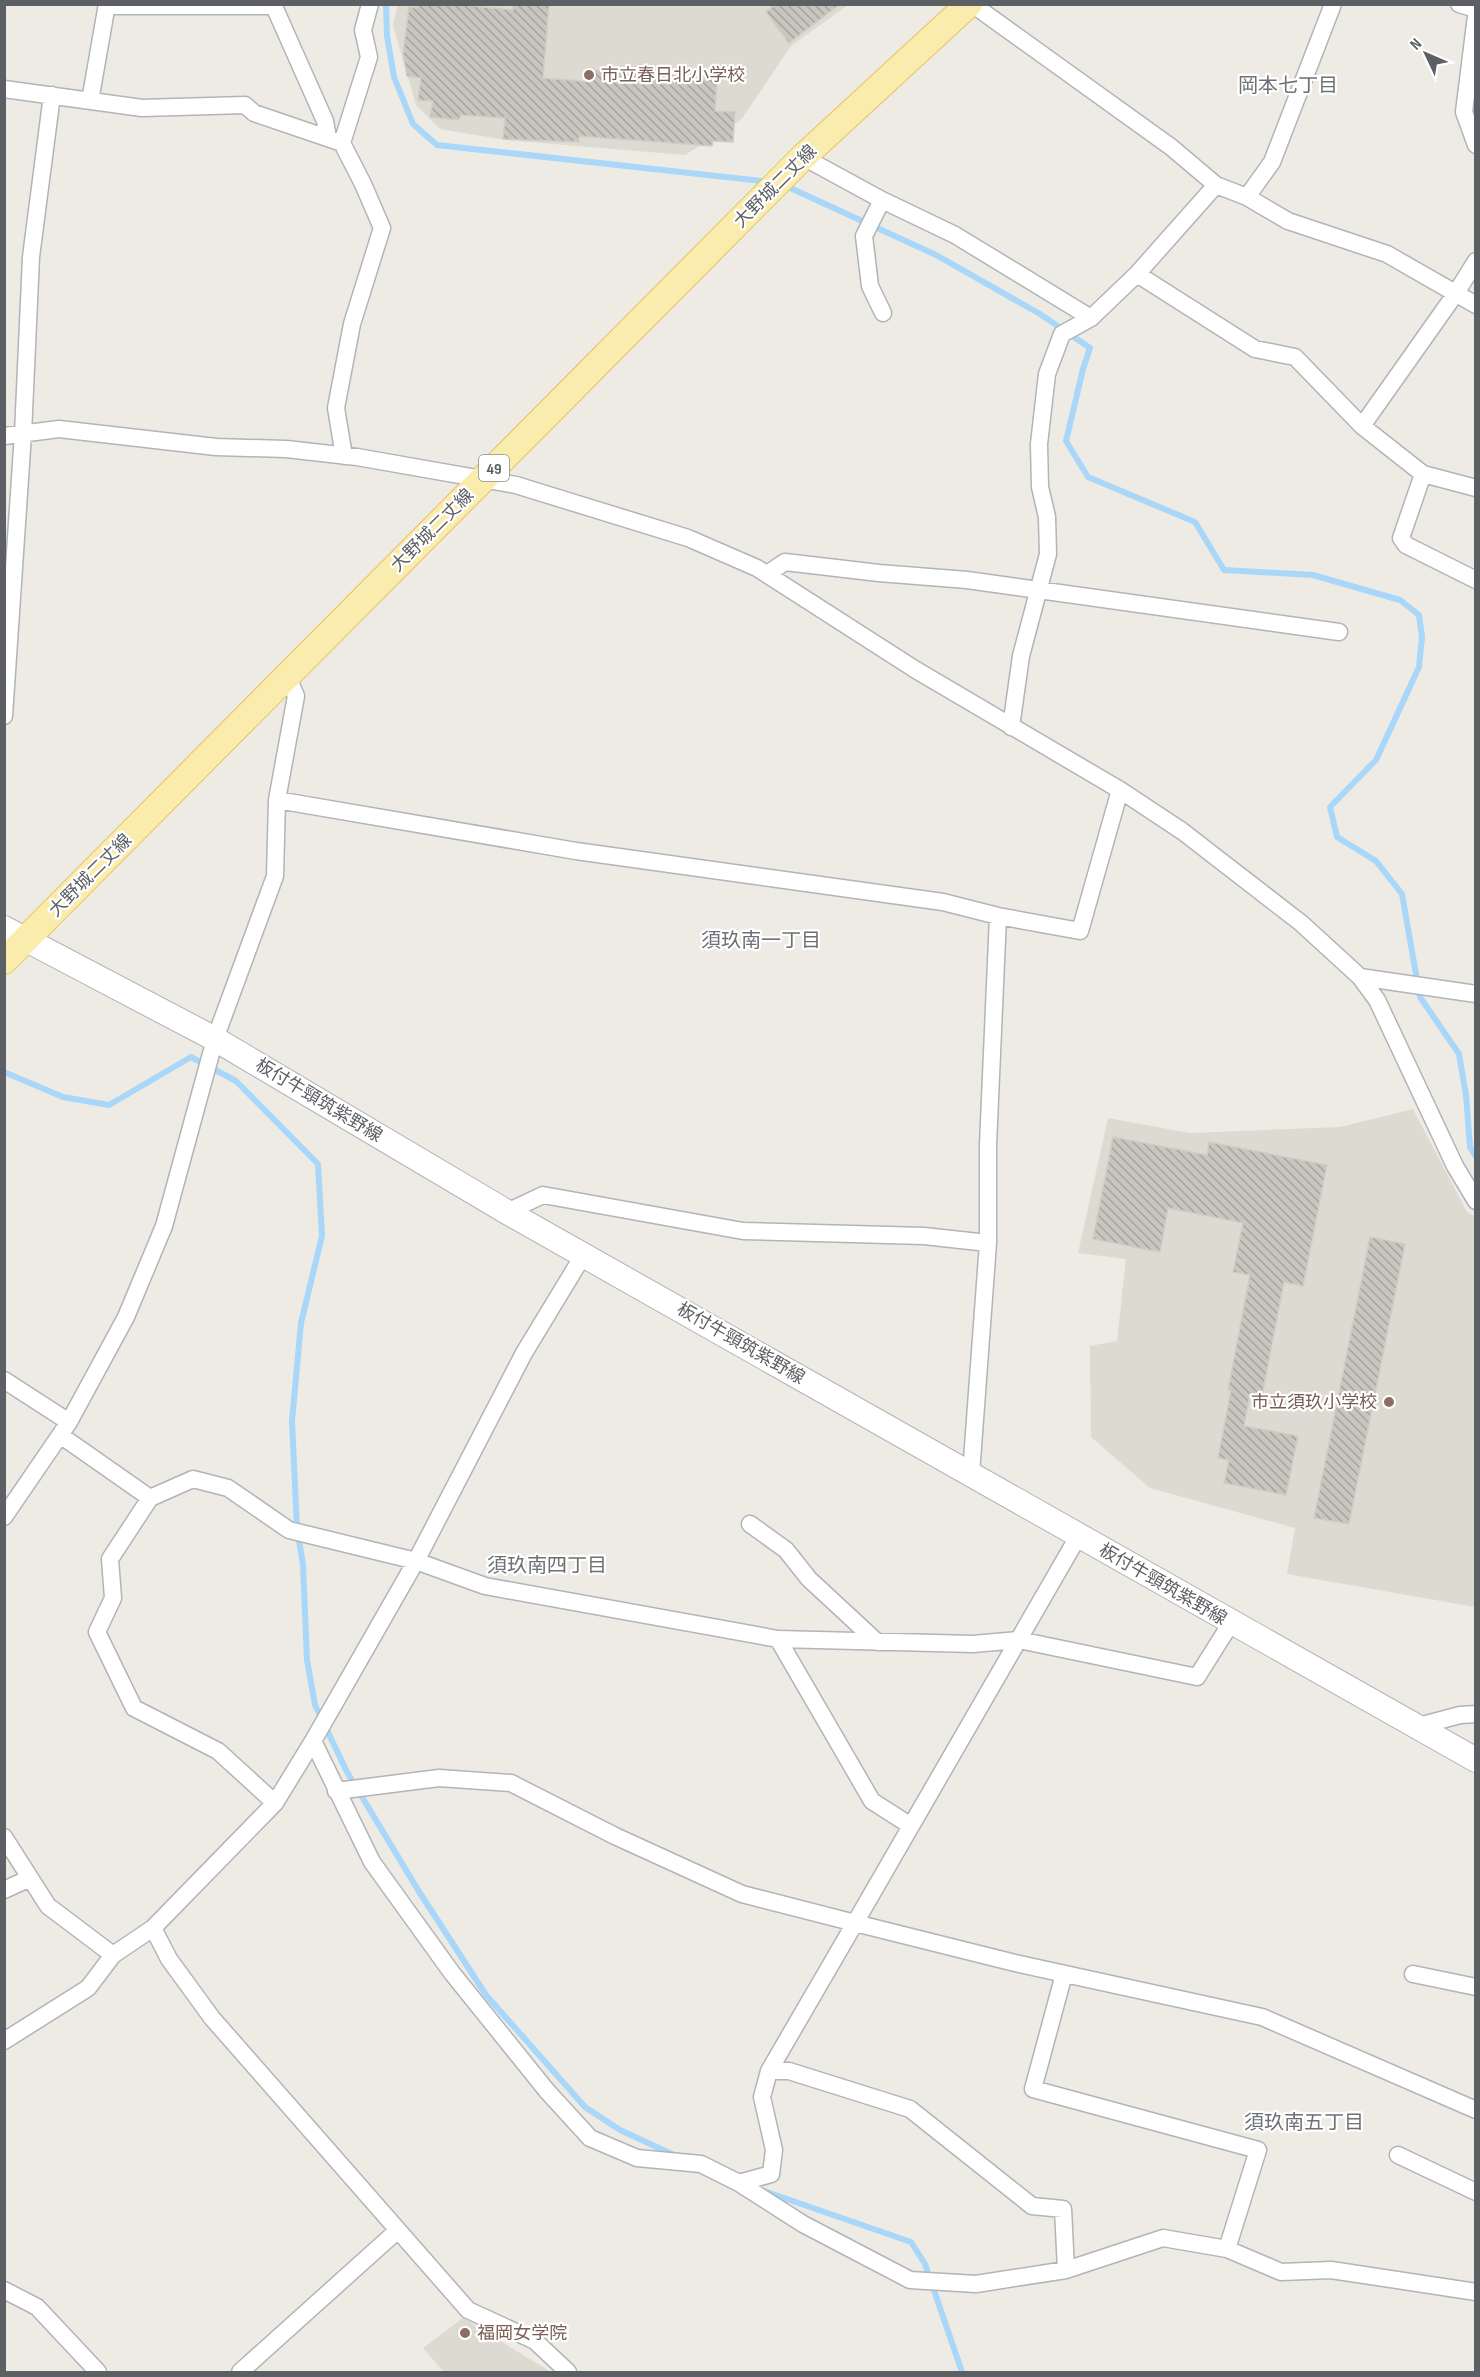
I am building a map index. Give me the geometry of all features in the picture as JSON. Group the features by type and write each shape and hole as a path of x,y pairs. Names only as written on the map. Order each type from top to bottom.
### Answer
{"main road":[{"name":"大野城二丈線","path":"4,961 15,934 286,675 803,157 971,4"},
{"name":"板付牛頸筑紫野線","path":"15,934 215,1039 507,1212 1476,1760"}],"street":[{"path":"335,140 369,57 363,30 370,4"},
{"path":"971,4 1171,147 1216,184 1246,197 1288,221 1387,254 1476,305"},
{"path":"1246,197 1272,162 1333,4"},
{"path":"1459,4 1476,9"},
{"path":"90,101 107,5 273,5 325,121 363,184 382,228 351,324 336,408 344,456"},
{"path":"1476,16 1464,112 1476,145"},
{"path":"4,89 142,108 245,105 254,113 335,140"},
{"path":"4,716 23,434 31,257 52,95"},
{"path":"803,157 882,200 955,235 1090,318"},
{"path":"1011,727 1021,656 1048,554 1047,518 1040,487 1039,444 1047,374 1062,334 1090,318 1137,274 1216,184"},
{"path":"882,200 864,236 870,286 882,313"},
{"path":"1362,426 1476,261"},
{"path":"1137,274 1255,349 1295,357 1362,426 1423,474 1476,488"},
{"path":"4,436 59,429 216,447 286,448 484,478 516,485 688,538 767,574 916,670 1120,789 1182,831 1301,923 1360,977 1377,1000 1455,1166 1476,1201"},
{"path":"1423,474 1401,538 1406,545 1476,580"},
{"path":"767,574 784,562 967,580 1339,632"},
{"path":"4,1517 65,1429 126,1317 164,1226 215,1039 275,876 277,800 296,696 286,675"},
{"path":"277,800 576,852 943,902 998,916 1080,931 1120,789"},
{"path":"971,1474 988,1243 988,1146 998,916"},
{"path":"1360,977 1476,994"},
{"path":"507,1212 543,1195 743,1231 924,1236 988,1243"},
{"path":"4,2041 88,1988 113,1955 153,1928 275,1803 416,1561 524,1353 584,1254"},
{"path":"4,1380 150,1498"},
{"path":"275,1803 218,1751 134,1708 97,1632 113,1598 110,1559 150,1498 194,1479 228,1488 289,1530 416,1561 485,1586 778,1639 973,1644 1019,1640 1197,1677 1231,1623"},
{"path":"750,1524 786,1550 809,1579 877,1642"},
{"path":"739,2183 771,2174 774,2150 762,2097 770,2071 1079,1535"},
{"path":"778,1639 873,1801 911,1826"},
{"path":"1415,1727 1460,1715 1476,1714"},
{"path":"313,1741 372,1862 452,1973 547,2091 590,2138 637,2158 701,2164 739,2183 803,2224 910,2280 976,2284 1066,2270 1163,2238 1227,2249 1281,2272 1331,2271 1476,2292"},
{"path":"336,1791 439,1778 511,1783 615,1836 742,1894 1064,1974 1262,2016 1476,2110"},
{"path":"4,1837 48,1906 113,1955"},
{"path":"4,1890 30,1878"},
{"path":"153,1928 169,1959 212,2018 468,2310 535,2341 568,2373"},
{"path":"1064,1974 1033,2089 1258,2150 1227,2249"},
{"path":"1413,1974 1476,1987"},
{"path":"770,2071 789,2071 910,2109 1032,2206 1063,2210 1066,2270"},
{"path":"1398,2155 1476,2192"},
{"path":"240,2373 398,2230"},
{"path":"4,2290 36,2307 98,2373"}],"shaded area":[{"name":"市立春日北小学校","path":"398,4 848,5 791,46 741,120 685,155 506,140 440,129 416,105 393,25"},
{"path":"1413,1109 1467,1212 1475,1217 1475,1607 1287,1574 1295,1528 1150,1488 1091,1437 1090,1346 1117,1341 1126,1259 1078,1253 1108,1118 1190,1133 1340,1127"},
{"name":"福岡女学院","path":"463,2318 549,2372 444,2372 423,2348"}],"building":[{"path":"418,4 453,4 513,10 513,4 549,4 543,78 592,82 593,70 717,79 715,111 735,112 733,142 713,141 712,146 579,136 579,142 503,139 505,118 461,115 459,120 430,117 433,101 418,100 421,78 407,76 403,54 409,7 417,8"},
{"path":"776,4 840,4 789,43 766,12"},
{"path":"1113,1137 1207,1155 1209,1142 1327,1165 1303,1286 1284,1282 1262,1396 1250,1394 1244,1426 1298,1436 1286,1495 1224,1483 1229,1460 1218,1458 1231,1391 1228,1390 1250,1275 1233,1272 1243,1223 1168,1208 1160,1252 1093,1239"},
{"path":"1370,1237 1405,1244 1349,1524 1314,1518"}],"waterway":[{"path":"386,4 387,36 394,77 413,124 437,145 770,182"},
{"path":"786,186 936,255 1040,314 1090,348 1066,441 1088,477 1195,522 1224,570 1313,575 1400,600 1419,615 1422,637 1419,667 1376,760 1330,807 1337,837 1376,861 1402,894 1420,997 1459,1054 1466,1095 1470,1147 1476,1157"},
{"path":"4,1072 63,1097 109,1105 191,1057 236,1081 318,1164 322,1236 301,1323 292,1421 297,1528 303,1565 307,1660 315,1705 347,1772 418,1890 486,1995 585,2107 620,2130 674,2155"},
{"path":"764,2191 911,2242 925,2264 962,2372"}],"place":[{"name":"市立春日北小学校","path":"589,75"},
{"name":"市立須玖小学校","path":"1389,1402"},
{"name":"福岡女学院","path":"465,2333"}],"district":[{"name":"岡本七丁目","path":"1288,85"},
{"name":"須玖南一丁目","path":"761,940"},
{"name":"須玖南四丁目","path":"547,1565"},
{"name":"須玖南五丁目","path":"1304,2122"}]}
